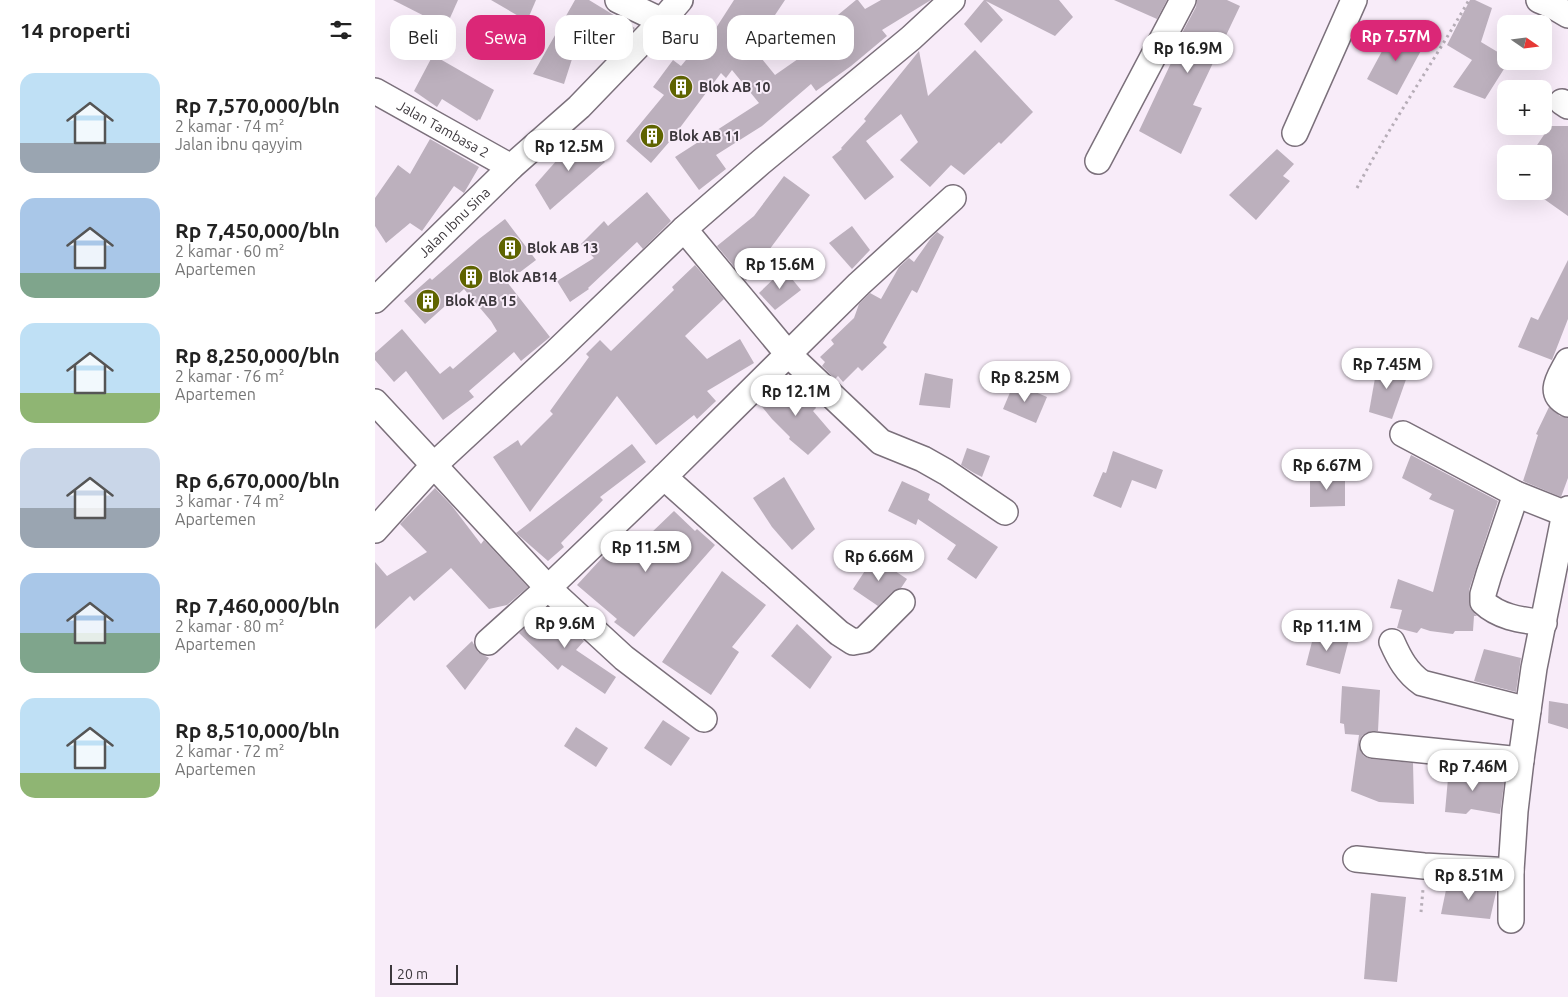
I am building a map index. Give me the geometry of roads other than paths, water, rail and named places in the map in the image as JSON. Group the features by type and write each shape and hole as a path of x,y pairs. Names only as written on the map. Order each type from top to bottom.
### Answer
{"street":[{"path":"618,0 649,15"},
{"name":"Jalan Ibnu Sina","path":"667,15 680,0"},
{"path":"375,530 433,466 556,352 684,229 761,162 911,38 952,0"},
{"path":"1098,161 1183,0"},
{"path":"1295,134 1354,0"},
{"path":"1539,0 1568,16"},
{"name":"Jalan Ibnu Sina","path":"376,297 511,167 579,107 643,41"},
{"name":"Jalan Tambasa 2","path":"375,91 511,167"},
{"path":"488,642 664,476 859,284 953,198"},
{"path":"684,229 788,354 881,442 907,452 946,472 1005,512"},
{"path":"1568,361 1556,385 1556,392 1561,400 1568,404"},
{"path":"375,402 547,588 624,658 704,719"},
{"path":"1403,434 1517,494 1566,517 1535,668 1521,760 1511,871 1511,920"},
{"path":"664,476 839,633 853,642 865,640 902,602"},
{"path":"1517,494 1489,574 1483,594 1483,602 1495,612 1510,617 1544,623"},
{"path":"1392,642 1399,659 1412,676 1422,683 1528,710"},
{"path":"1373,745 1521,760"},
{"path":"1356,859 1424,866 1511,871"}],"place":[{"name":"Blok AB 10","path":"681,87"},
{"name":"Blok AB 11","path":"652,136"},
{"name":"Blok AB 13","path":"510,248"},
{"name":"Blok AB14","path":"471,277"},
{"name":"Blok AB 15","path":"428,301"}]}
